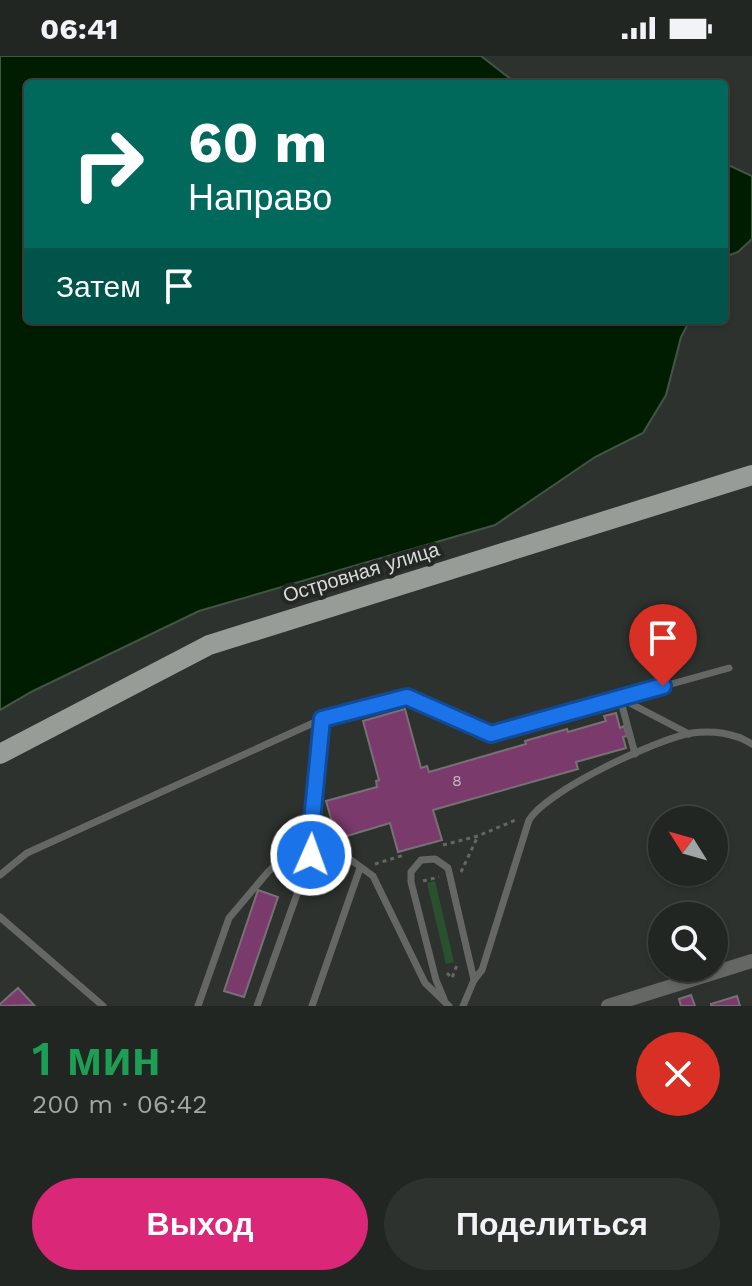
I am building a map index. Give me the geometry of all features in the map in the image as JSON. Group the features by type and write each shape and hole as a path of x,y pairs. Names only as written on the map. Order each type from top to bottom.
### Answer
{"main road":[{"name":"Островная улица","path":"0,754 209,645 752,475"}],"street":[{"path":"608,1006 752,961"}],"lane":[{"path":"0,875 27,853 322,719 407,697 491,734 729,668"},
{"path":"620,698 689,734"},
{"path":"620,698 635,754"},
{"path":"257,1006 311,855 322,719"},
{"path":"463,1006 474,980 482,970 534,813 570,787 635,754 689,734 719,733 752,744"},
{"path":"311,831 373,876 425,983 447,1004"},
{"path":"198,1006 229,918 268,872 311,831"},
{"path":"447,1004 439,987 410,877 415,865 429,858 442,862 448,868 474,980"},
{"path":"312,1006 360,868"},
{"path":"0,917 103,1006"}],"path":[{"path":"443,845 478,836 534,813"},
{"path":"455,873 462,871 478,836"},
{"path":"360,868 404,855"},
{"path":"439,987 452,978 474,980"}],"shaded area":[{"path":"0,56 481,56 512,80 24,80 24,324 688,324 681,337 666,395 643,433 595,457 495,525 199,611 0,710"},
{"path":"728,165 752,176 752,239 738,252 728,256"},
{"path":"435,881 454,962 446,964 427,883"}],"building":[{"path":"405,709 421,768 427,766 429,772 526,744 525,741 606,721 604,716 616,713 620,728 624,726 627,736 623,737 626,748 576,762 578,769 433,810 442,840 398,852 390,823 337,839 326,801 377,787 376,781 379,780 363,721"},
{"path":"258,890 278,897 244,997 224,991"},
{"path":"18,988 34,1005 0,1006 0,1004"},
{"path":"691,995 695,1006 681,1006 679,999"},
{"path":"737,996 740,1006 711,1006 711,1004"}],"route":[{"path":"311,855 322,719 407,697 491,734 663,686"}]}
